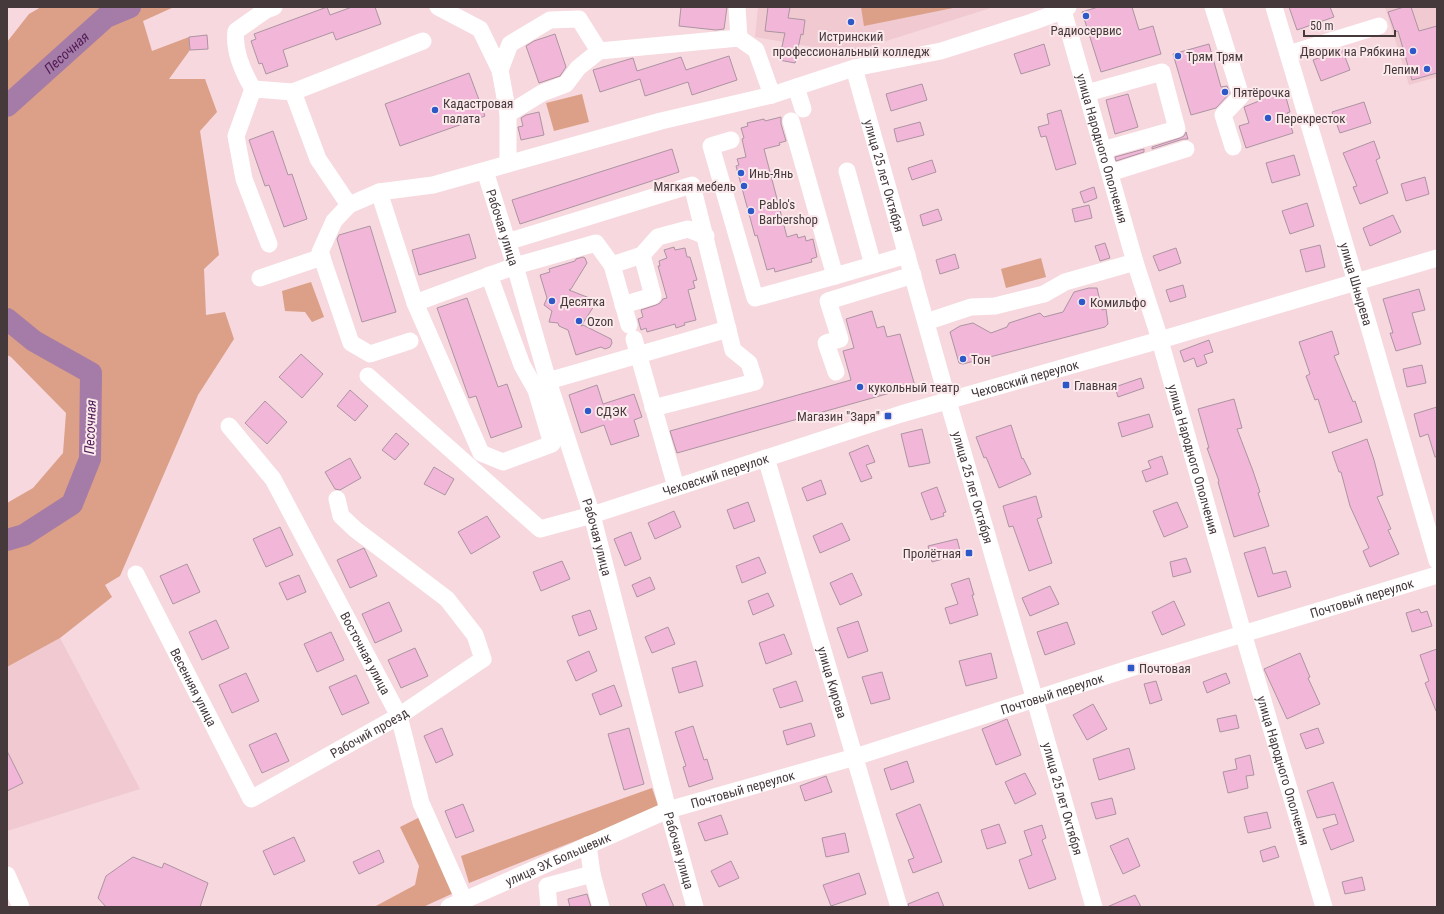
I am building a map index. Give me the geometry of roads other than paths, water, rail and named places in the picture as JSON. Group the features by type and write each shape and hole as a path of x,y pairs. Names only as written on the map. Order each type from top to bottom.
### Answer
{"street":[{"path":"438,7 480,29 500,70 508,114 508,164"},
{"path":"737,7 739,38"},
{"path":"1213,7 1241,96 1223,115 1233,147"},
{"name":"улица Шнырева","path":"1274,7 1437,561"},
{"path":"268,244 244,179 236,136 253,89 245,75 234,42 236,31 269,8"},
{"path":"410,341 370,354 351,343 320,252 334,221 349,205 379,192 433,185 661,121 772,95 854,68 941,51 1032,22 1064,8"},
{"name":"улица Народного Ополчения","path":"1064,8 1135,262 1160,340 1243,633 1324,907"},
{"path":"500,70 510,44 550,20 579,19 599,51"},
{"path":"1288,54 1379,26"},
{"path":"508,114 542,93 566,84 578,68 599,51 739,38 756,50 772,95"},
{"path":"253,89 293,92 423,41"},
{"name":"улица 25 лет Октября","path":"854,68 1094,907"},
{"path":"1087,94 1162,72 1177,129 1103,150"},
{"path":"796,87 797,115 835,276"},
{"path":"293,92 318,159 349,205"},
{"path":"731,140 711,146 755,298 907,255"},
{"path":"1110,173 1186,149"},
{"name":"Рабочая улица","path":"485,171 515,266 548,381 592,515 668,810 695,907"},
{"path":"847,171 873,265"},
{"path":"507,242 692,185 706,236 733,350 749,364 755,382 653,408"},
{"path":"379,192 415,303 481,454 503,462 552,444 536,390 522,365 489,275"},
{"path":"565,225 573,249"},
{"path":"612,265 642,255 658,237 688,229 706,236"},
{"path":"415,303 515,266 596,243 612,265 676,487"},
{"path":"623,305 653,296 642,255"},
{"path":"260,278 322,257"},
{"name":"Чеховский переулок","path":"368,376 540,529 592,515 901,414 1160,340 1437,258"},
{"path":"926,322 971,307 995,306 1044,294 1065,282 1135,262"},
{"path":"836,372 826,343 840,339 828,301 913,275"},
{"path":"548,381 634,340 728,329"},
{"name":"Восточная улица","path":"229,426 273,479 399,716 421,803 464,903"},
{"name":"улица Кирова","path":"766,458 899,907"},
{"name":"Рабочий проезд","path":"251,799 399,716 483,659 475,635 448,599 356,530 341,516 337,499"},
{"name":"Весенняя улица","path":"136,574 251,799"},
{"name":"Почтовый переулок","path":"668,810 855,757 1131,668 1437,575"},
{"name":"улица ЭХ Большевик","path":"464,903 588,845 668,810"},
{"path":"588,845 592,874 601,907"},
{"path":"549,907 547,886 592,874"},
{"path":"7,875 21,907"}],"waterway":[{"name":"Песочная","path":"7,106 106,17 130,7"},
{"name":"Песочная","path":"7,319 34,341 91,373 90,459 72,504 24,535 7,540"}],"place":[{"name":"Радиосервис","path":"1086,16"},
{"name":"Истринский профессиональный колледж","path":"851,22"},
{"name":"Дворик на Рябкина","path":"1413,51"},
{"name":"Трям Трям","path":"1178,56"},
{"name":"Лепим","path":"1427,69"},
{"name":"Пятёрочка","path":"1225,92"},
{"name":"Кадастровая палата","path":"435,110"},
{"name":"Перекресток","path":"1268,118"},
{"name":"Инь-Янь","path":"741,173"},
{"name":"Мягкая мебель","path":"744,186"},
{"name":"Pablo's Barbershop","path":"751,211"},
{"name":"Десятка","path":"552,301"},
{"name":"Комильфо","path":"1082,302"},
{"name":"Ozon","path":"579,321"},
{"name":"Тон","path":"963,359"},
{"name":"Главная","path":"1066,385"},
{"name":"кукольный театр","path":"860,387"},
{"name":"СДЭК","path":"588,411"},
{"name":"Магазин \"Заря\"","path":"888,416"},
{"name":"Пролётная","path":"969,553"},
{"name":"Почтовая","path":"1131,668"}]}
